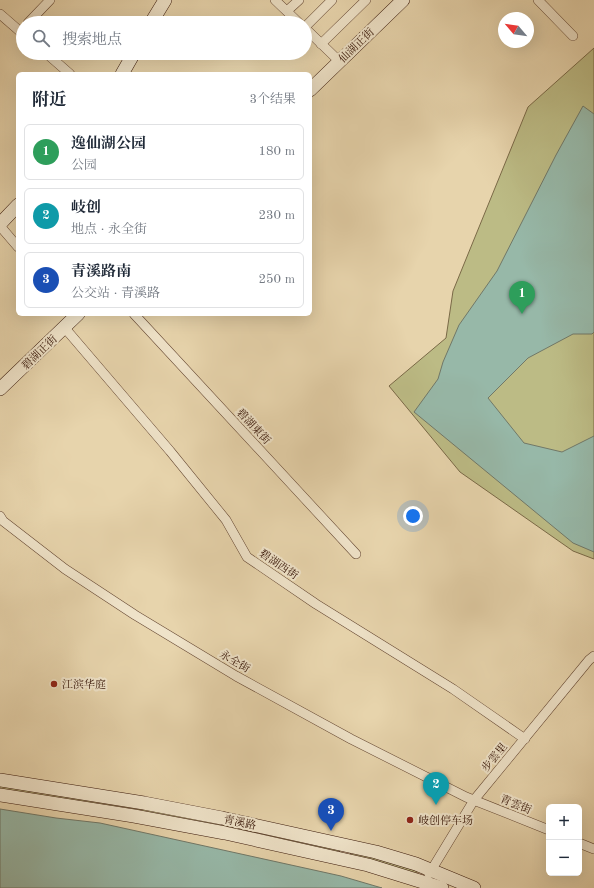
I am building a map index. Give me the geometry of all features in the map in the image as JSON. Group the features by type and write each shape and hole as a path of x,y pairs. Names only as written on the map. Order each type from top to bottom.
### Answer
{"main road":[{"path":"155,16 165,0"},
{"name":"仙湖正街","path":"312,88 403,0"},
{"path":"123,72 130,60"},
{"path":"0,225 16,207"},
{"name":"碧湖正街","path":"0,389 76,316"},
{"name":"青溪路","path":"0,780 144,803 222,818 345,845 400,858 474,888"},
{"name":"青溪路","path":"0,795 141,817 225,833 368,865 442,888"},
{"path":"342,859 346,852 345,845"}],"street":[{"path":"35,16 50,0"},
{"path":"275,0 291,16"},
{"path":"287,12 299,0"},
{"path":"312,21 332,0"},
{"path":"321,44 366,0"},
{"path":"538,0 573,36"},
{"path":"0,14 16,26"},
{"path":"312,35 339,61"},
{"path":"54,60 68,72"},
{"path":"0,225 16,244"},
{"name":"碧湖東街","path":"136,316 356,554"},
{"name":"碧湖西街","path":"64,327 170,451 226,520 247,557 316,604 453,689 525,739"},
{"name":"永全街","path":"0,516 3,521 65,569 135,615 236,676 352,739 474,800"},
{"name":"步雲里","path":"424,882 474,800 589,660 594,656"},
{"name":"青雲街","path":"474,800 546,829"},
{"path":"582,844 594,849"}],"shaded area":[{"path":"594,48 594,559 573,551 460,472 389,386 446,338 453,291 528,107"},
{"path":"583,106 594,114 594,332 592,334 573,334 528,358 488,398 524,443 562,452 594,436 594,552 573,543 414,412 438,379 443,362 459,325 497,271 556,155"},
{"path":"0,786 178,815 340,850 339,853 0,791"},
{"path":"0,809 100,823 341,876 382,888 0,888"},
{"path":"351,850 417,871 417,874 350,856"}],"place":[{"name":"逸仙湖公园","path":"522,314"},
{"name":"江滨华庭","path":"54,684"},
{"name":"岐创","path":"436,805"},
{"name":"岐创停车场","path":"410,820"},
{"name":"青溪路南","path":"331,831"}]}
